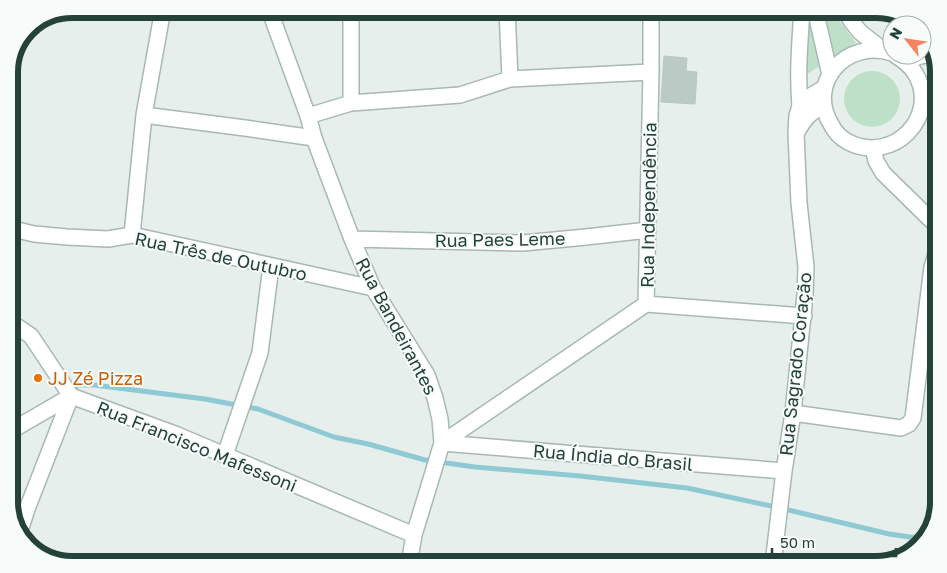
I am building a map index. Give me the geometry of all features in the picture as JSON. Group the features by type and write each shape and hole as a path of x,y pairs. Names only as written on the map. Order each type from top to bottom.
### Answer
{"street":[{"path":"132,235 144,116 161,18"},
{"name":"Rua Bandeirantes","path":"272,18 352,239 373,288 427,375 435,398 440,419 442,443 414,534 411,556"},
{"path":"351,18 351,103"},
{"path":"507,18 510,80"},
{"name":"Rua Independência","path":"442,443 646,304 651,18"},
{"name":"Rua Sagrado Coração","path":"774,556 804,316 806,267 799,203 796,133 797,116 800,106 798,86 801,18"},
{"path":"816,18 827,81 823,106 835,132 846,141 859,146 873,148 888,146 901,139 912,129 919,116 922,102 921,87 915,73 906,65"},
{"path":"850,18 860,32 882,47"},
{"path":"800,106 827,81 839,62 852,54 868,50 882,53"},
{"path":"308,116 351,103 460,95 510,80 651,72"},
{"path":"796,133 804,119 823,106"},
{"path":"144,116 314,138"},
{"path":"873,148 876,162 883,173 929,219"},
{"name":"Rua Três de Outubro","path":"18,230 34,234 108,239 132,235 373,288"},
{"name":"Rua Paes Leme","path":"352,239 523,243 648,230"},
{"path":"225,455 260,353 271,266"},
{"path":"793,413 901,428 909,424 913,418 930,287"},
{"path":"646,304 804,316"},
{"path":"18,327 31,336 71,396"},
{"path":"18,427 71,396"},
{"path":"22,523 71,396"},
{"name":"Rua Francisco Mafessoni","path":"71,396 175,434 414,534"},
{"name":"Rua Índia do Brasil","path":"442,443 784,471"}],"green space":[{"path":"805,18 809,18 821,65 803,77"},
{"path":"819,18 837,18 856,43 835,55"},
{"path":"872,71 883,73 892,79 898,88 900,99 898,110 892,119 883,125 872,127 861,125 852,119 846,110 844,99 846,88 852,79 861,73"}],"building":[{"path":"664,56 687,58 686,71 697,72 695,104 661,102"}],"waterway":[{"path":"70,389 79,385 94,385 205,399 258,409 334,437 368,444 425,460 475,467 687,488 889,534 915,538"}],"place":[{"name":"JJ Zé Pizza","path":"38,378"}]}
